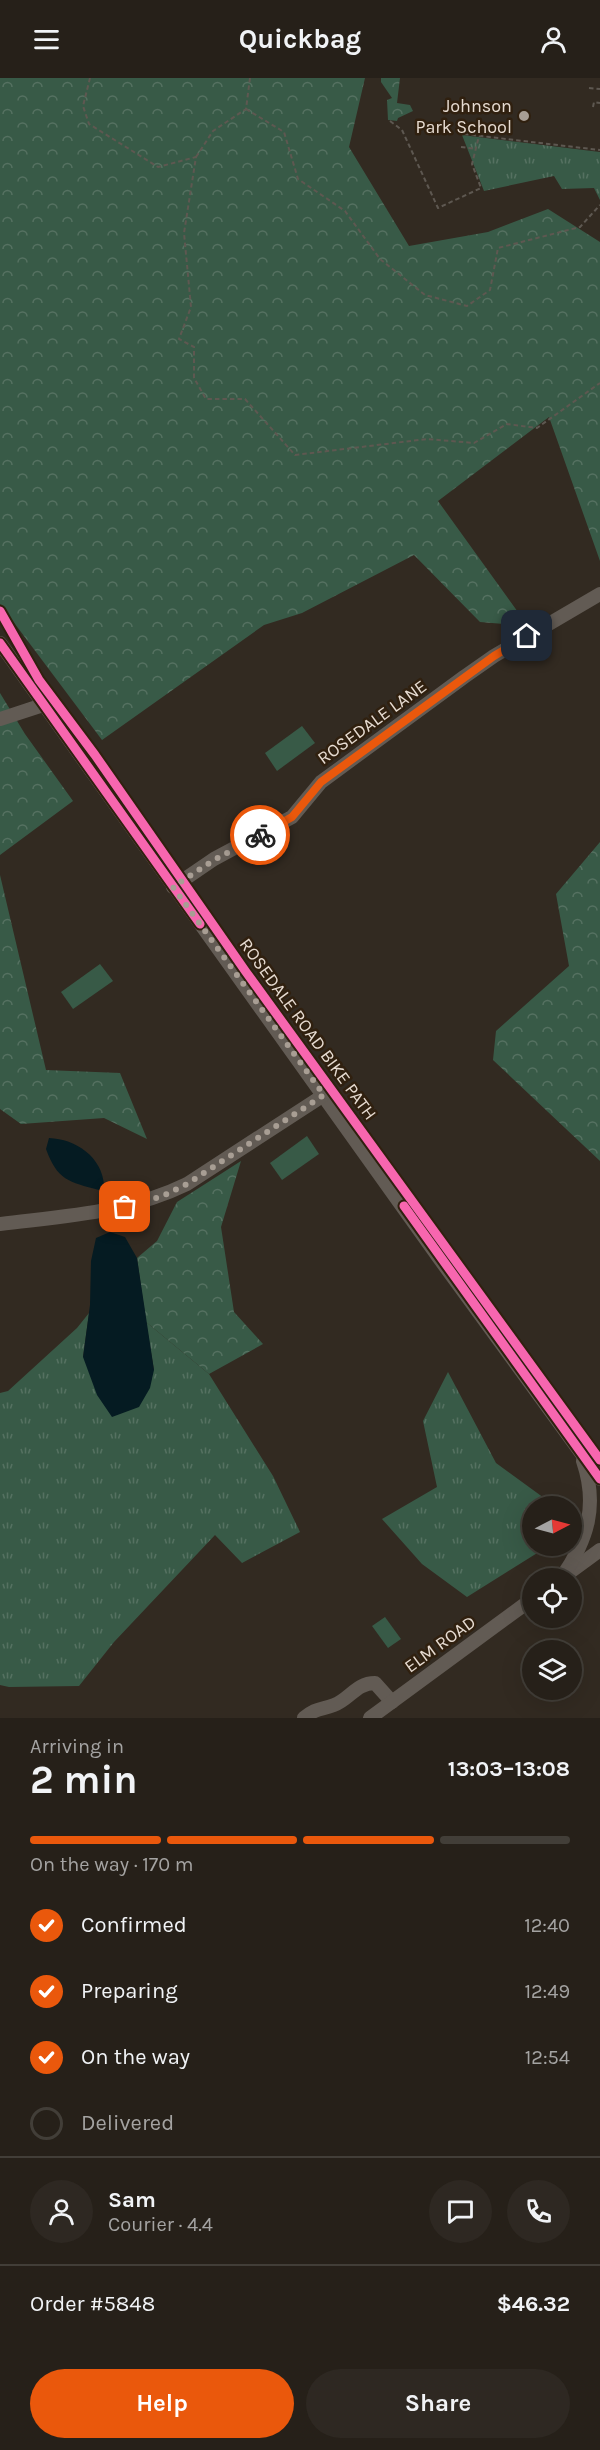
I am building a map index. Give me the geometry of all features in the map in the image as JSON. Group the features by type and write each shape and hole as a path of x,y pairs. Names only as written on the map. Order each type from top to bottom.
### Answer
{"street":[{"name":"ROSEDALE LANE","path":"173,887 214,860 292,817 321,782 494,656 600,594"},
{"path":"0,643 42,705 600,1479"},
{"path":"0,719 42,705"},
{"path":"0,1224 112,1210 163,1196 187,1184 324,1095"},
{"path":"568,1568 583,1543 590,1518 589,1483 577,1448"},
{"path":"575,1568 600,1550"},
{"name":"ELM ROAD","path":"370,1718 522,1606"},
{"path":"304,1718 318,1707 335,1704 363,1683 375,1683 392,1702"}],"path":[{"path":"90,78 82,105 89,124 158,167 196,158"},
{"path":"246,110 250,78"},
{"path":"589,87 600,89"},
{"path":"593,107 594,102 600,102"},
{"path":"246,110 213,131 196,158 184,233 191,307 179,339 194,347 194,378 206,399 245,399 295,455 427,439 474,442 507,424 537,428 600,383"},
{"path":"246,110 284,132 298,178 345,211 380,259 425,295 467,306 490,290 498,248 580,227 600,205"},
{"path":"390,121 402,130 438,208 481,188 472,164 479,136"},
{"path":"464,134 600,150"},
{"path":"461,147 476,149"}],"green space":[{"path":"0,78 365,78 349,147 409,246 488,232 548,209 600,242 600,561 549,417 438,501 528,626 480,622 414,555 302,613 264,625 102,740 0,604"},
{"path":"381,78 400,78 397,103 410,105 413,111 398,118 397,121 388,120 387,100 392,98 381,82"},
{"path":"462,135 600,152 600,200 594,188 562,189 554,176 484,191"},
{"path":"0,693 25,734 73,801 0,855"},
{"path":"302,726 315,743 277,771 265,753"},
{"path":"600,842 600,1161 493,1060 496,1031 569,966 556,894"},
{"path":"0,875 46,1070 120,1073 147,1139 104,1118 21,1124 0,1109"},
{"path":"100,964 113,981 73,1009 61,992"},
{"path":"307,1136 319,1154 282,1180 270,1163"},
{"path":"241,1161 221,1227 234,1312 263,1344 209,1374 146,1322 137,1258 157,1241 177,1202"},
{"path":"89,1313 83,1357 154,1370 146,1322 209,1374 273,1476 300,1532 242,1563 215,1535 114,1642 79,1686 9,1687 0,1685 0,1393 8,1391 77,1328"},
{"path":"448,1372 496,1463 541,1496 522,1496 522,1556 532,1556 467,1597 422,1564 382,1519 437,1487 423,1421"},
{"path":"385,1617 401,1639 388,1648 372,1626"}],"water":[{"path":"49,1138 69,1142 86,1151 98,1166 104,1185 99,1190 65,1178 55,1167 46,1149"},
{"path":"110,1232 125,1237 137,1258 154,1370 150,1388 139,1407 112,1417 97,1395 83,1357 90,1305 91,1261 96,1238"}],"cycle path":[{"name":"ROSEDALE ROAD BIKE PATH","path":"0,611 39,680 95,755 246,972 600,1460"},
{"path":"0,643 200,924"},
{"path":"404,1206 600,1479"}],"way so far":[{"path":"125,1207 163,1196 187,1184 324,1095 173,887 214,860 260,835"}],"place":[{"name":"Johnson Park School","path":"524,116"}],"route":[{"path":"260,835 292,817 321,782 494,656 527,636"}]}
